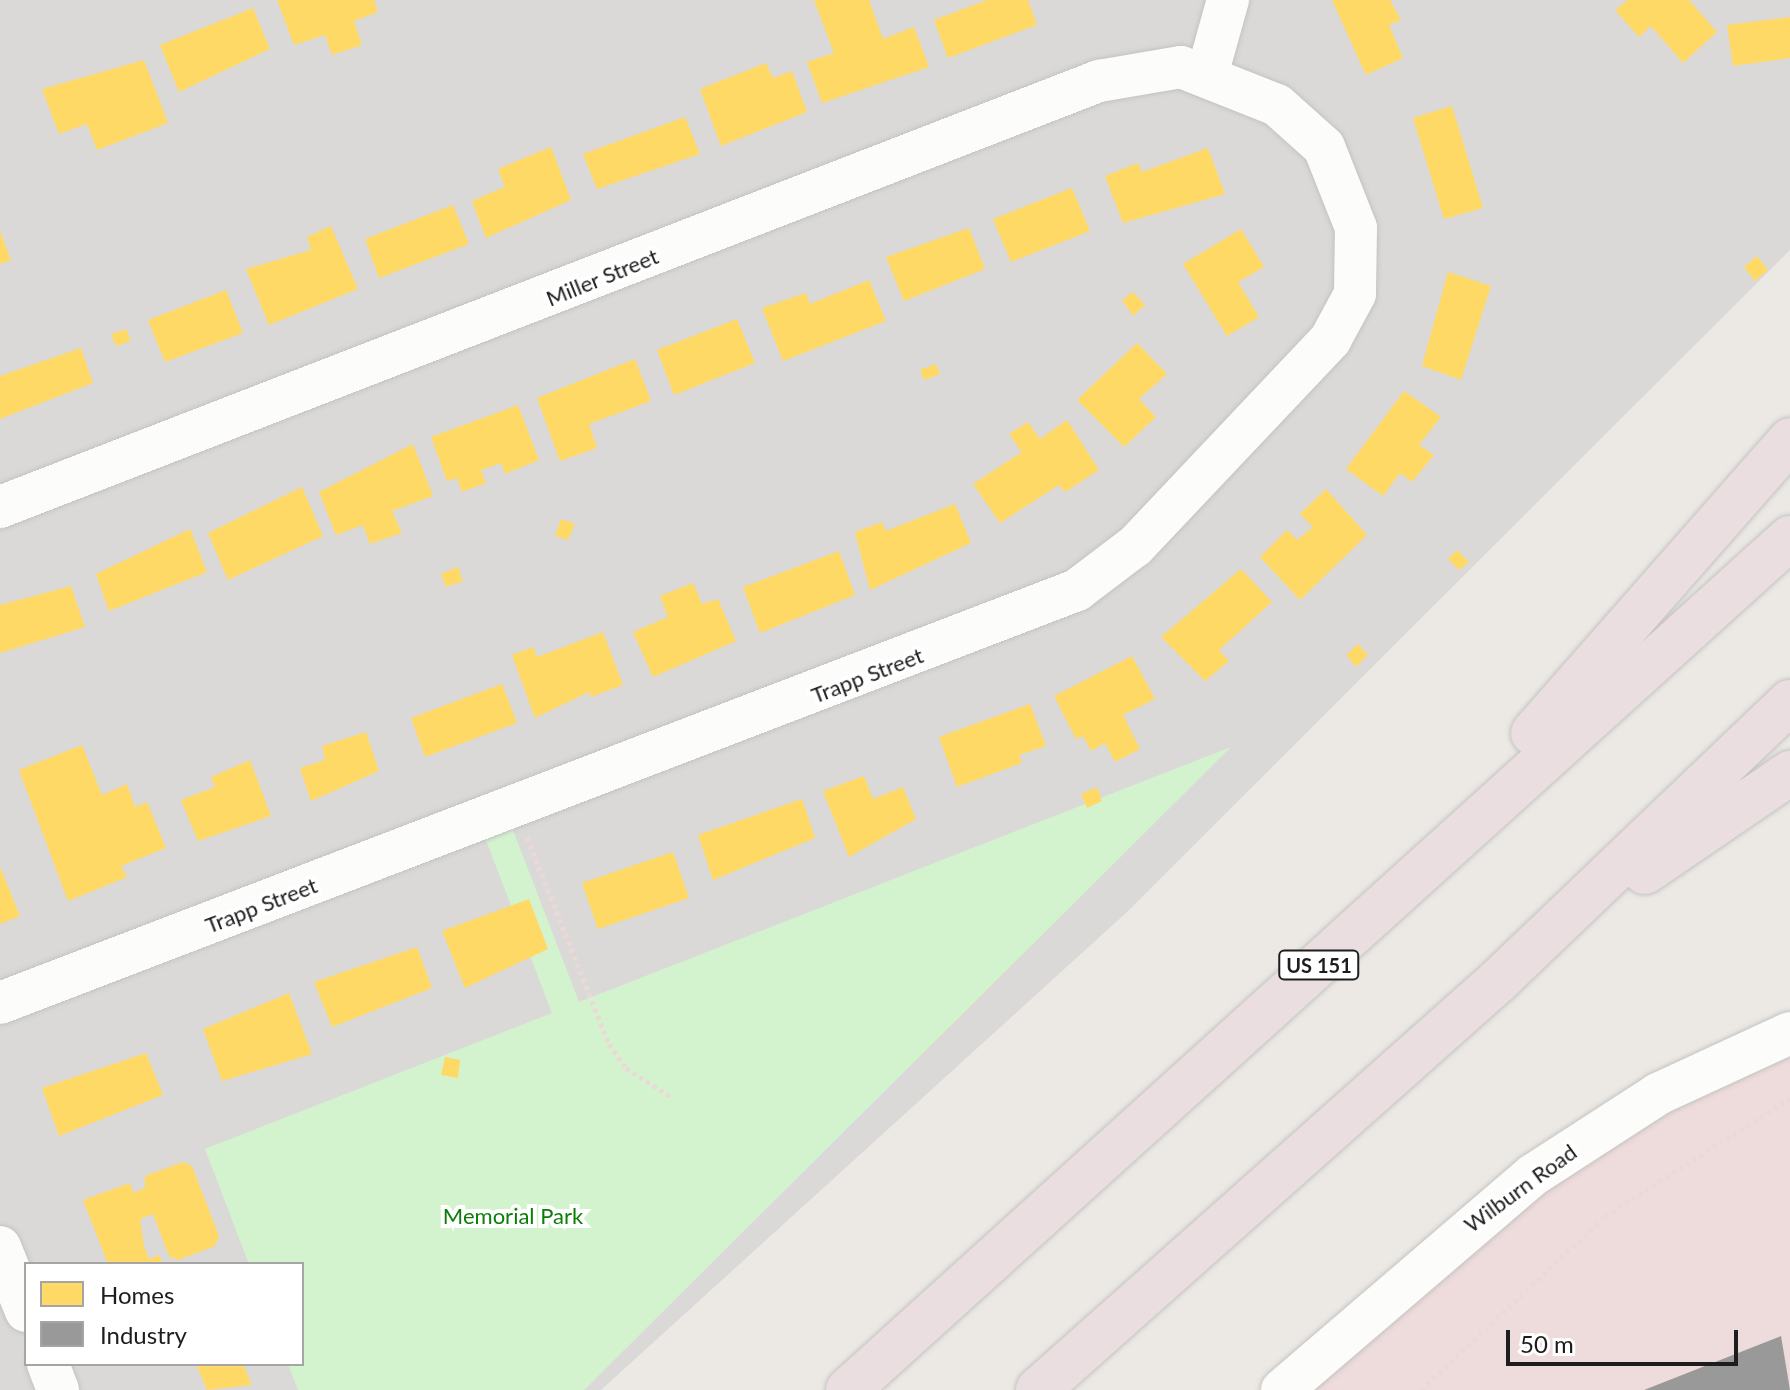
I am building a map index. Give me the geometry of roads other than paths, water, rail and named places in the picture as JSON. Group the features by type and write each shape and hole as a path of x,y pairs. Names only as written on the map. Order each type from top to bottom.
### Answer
{"highway":[{"path":"1129,1140 1264,987 1568,699 1790,440"},
{"name":"US 151","path":"848,1390 1129,1140 1790,538"},
{"path":"1038,1390 1498,981 1790,702"},
{"path":"1498,981 1790,773"}],"street":[{"path":"1207,75 1228,0"},
{"name":"Miller Street","path":"0,507 1099,81 1181,67 1207,75"},
{"name":"Trapp Street","path":"0,1003 516,808 1077,590 1135,546 1249,432 1330,340 1349,305 1356,228 1324,147 1277,105 1207,75"},
{"name":"Wilburn Road","path":"1282,1390 1533,1175 1658,1094 1790,1033"},
{"path":"0,1247 24,1306"},
{"path":"49,1366 58,1390"}],"park label":[{"name":"Memorial Park","path":"513,1216"}]}
